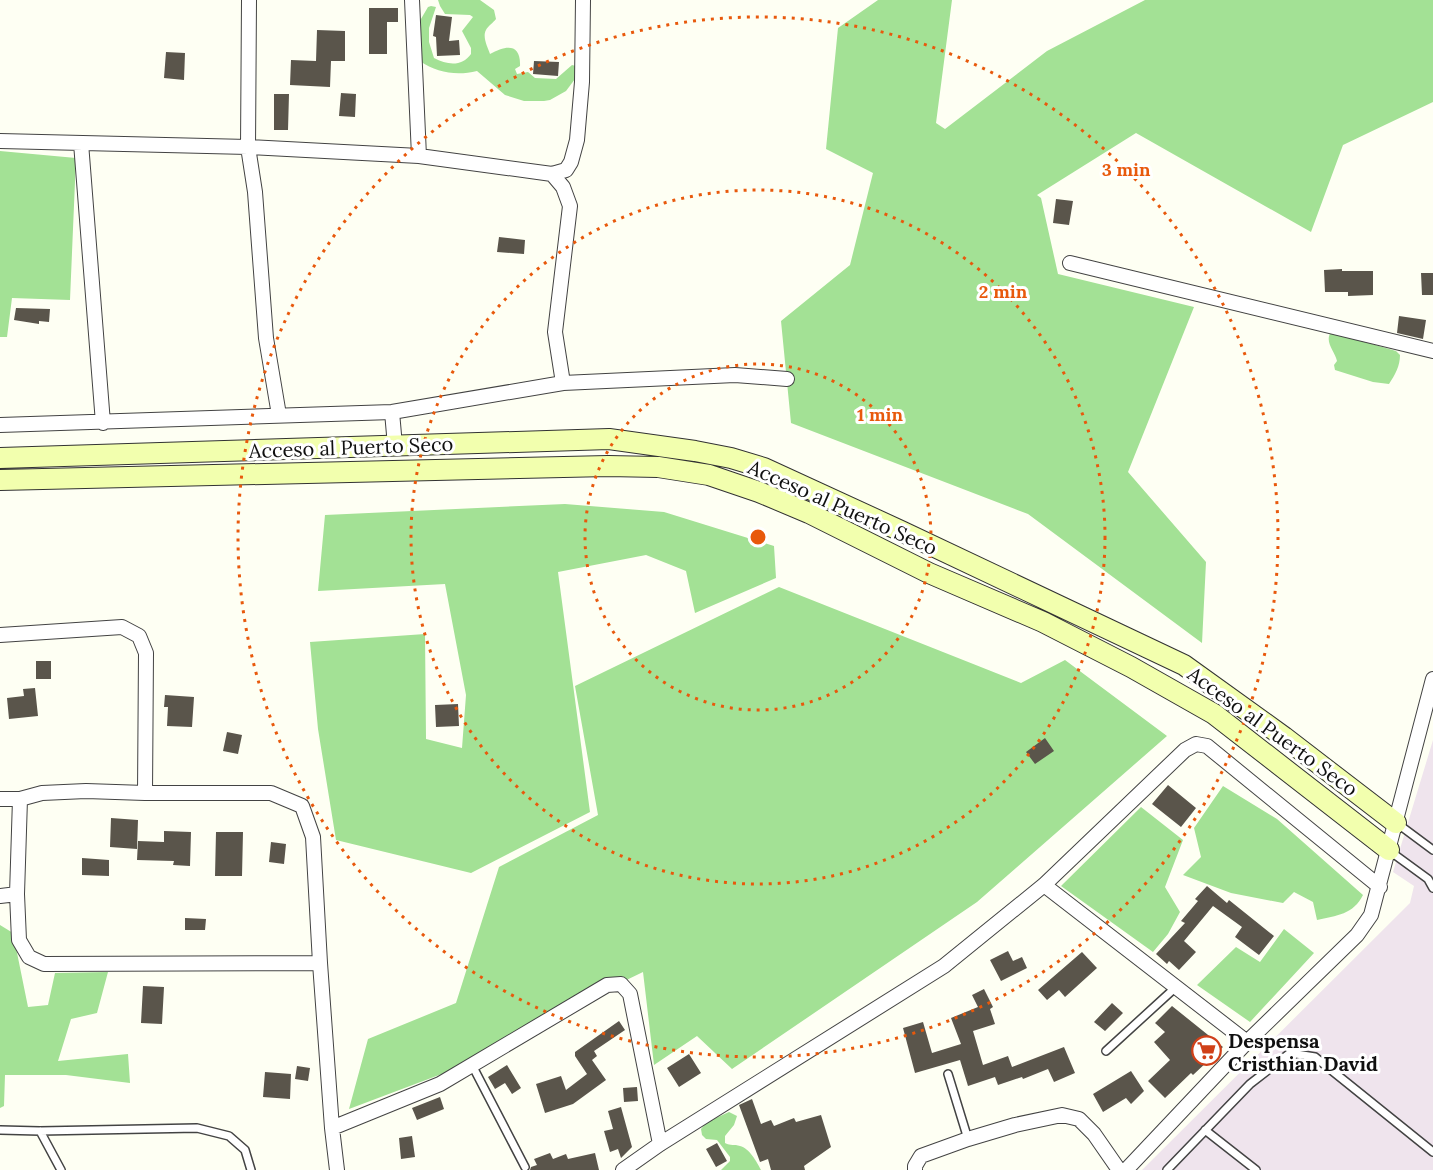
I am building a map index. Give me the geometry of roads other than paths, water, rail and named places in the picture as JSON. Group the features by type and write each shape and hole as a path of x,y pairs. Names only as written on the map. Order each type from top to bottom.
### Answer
{"main road":[{"name":"Acceso al Puerto Seco","path":"0,458 609,439 731,458 764,468 1184,665 1396,822"},
{"name":"Acceso al Puerto Seco","path":"0,480 608,466 658,467 709,475 759,492 809,513 929,573 1043,622 1131,667 1214,714 1389,850"}],"street":[{"path":"249,0 248,147 255,192 266,338 279,415"},
{"path":"412,0 419,156"},
{"path":"0,141 248,147 419,156 552,174 566,170 571,162 577,140 582,82 583,0"},
{"path":"81,143 103,423"},
{"path":"552,174 563,187 570,207 555,332 563,383"},
{"path":"1070,263 1433,351"},
{"path":"0,425 392,412 563,383 735,375 788,379"},
{"path":"392,412 395,446"},
{"path":"0,635 122,627 139,636 146,653 145,793"},
{"path":"1126,1170 1246,1042 1357,935 1371,915 1433,679"},
{"path":"623,1170 641,1164 660,1144 944,966 1044,885 1185,750 1196,744 1206,746 1380,887"},
{"path":"0,798 20,799 42,793 86,791 271,793 302,806 313,837 320,963 337,1170"},
{"path":"20,799 17,894 19,940 29,957 44,963 320,963"},
{"path":"1044,885 1246,1042"},
{"path":"0,896 17,894"},
{"path":"332,1128 440,1084 607,985 621,984 630,994 660,1144"},
{"path":"915,1170 921,1156 1014,1125 1062,1115 1079,1119 1094,1134 1119,1170"}],"lane":[{"path":"1396,822 1433,850"},
{"path":"1389,850 1428,879 1433,888"},
{"path":"1106,1051 1176,987"},
{"path":"1167,1170 1251,1084 1290,1053 1315,1057 1433,1152"},
{"path":"472,1065 525,1167"},
{"path":"948,1074 968,1139"},
{"path":"0,1130 196,1128 229,1136 245,1150 252,1170"},
{"path":"1205,1130 1256,1170"},
{"path":"40,1131 61,1170"}],"place":[{"name":"Despensa Cristhian David","path":"1207,1051"}]}
